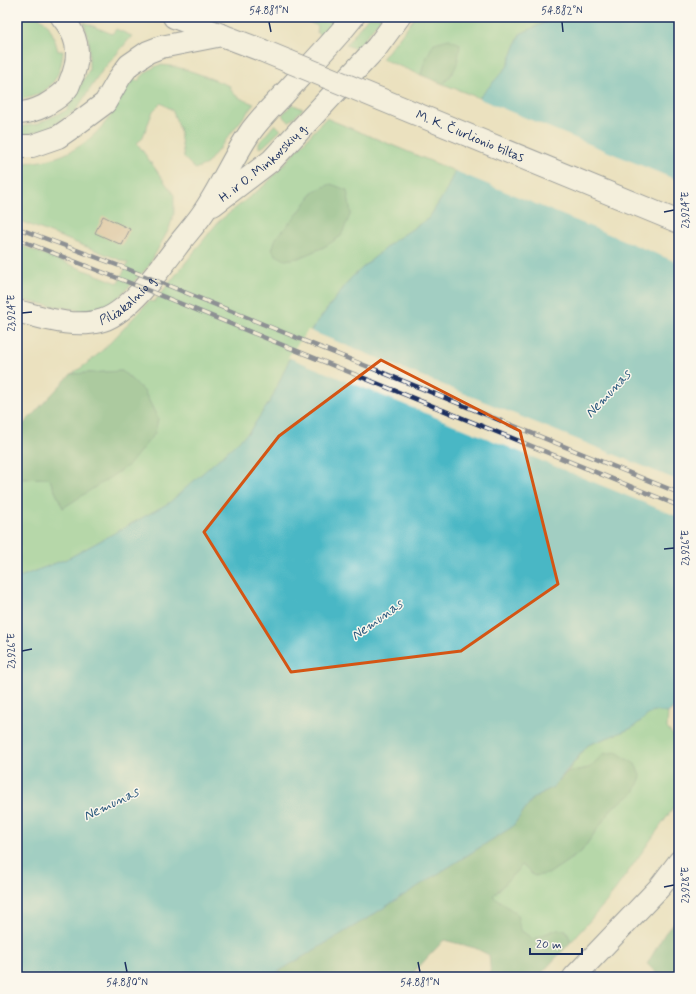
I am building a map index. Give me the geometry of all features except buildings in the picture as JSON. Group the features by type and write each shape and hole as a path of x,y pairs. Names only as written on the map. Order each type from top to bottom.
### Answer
{"main road":[{"path":"17,113 36,110 55,99 68,86 74,70 77,49 71,28 62,17"},
{"name":"M. K. Čiurlionio tiltas","path":"174,17 261,50 679,222"},
{"path":"17,146 32,146 58,137 74,126 105,103 129,65 148,52 161,47 222,35 207,17"},
{"name":"H. ir O. Minkovskių g.","path":"205,210 249,133 268,110 353,17"},
{"name":"H. ir O. Minkovskių g.","path":"205,210 272,160 377,47 399,17"},
{"name":"Piliakalnio g.","path":"17,311 54,321 80,323 103,320 113,316 129,303 151,279 205,210"},
{"path":"574,977 660,887 679,862"}],"highlighted area":[{"path":"381,360 520,431 558,584 461,651 291,672 204,532 279,436"}],"green space":[{"path":"17,17 37,17 42,19 49,26 58,51 63,51 59,71 50,85 37,95 17,100"},
{"path":"297,17 336,17 322,35 317,33 318,26"},
{"path":"368,17 382,17 356,49 346,45"},
{"path":"415,17 557,17 520,34 507,67 479,98 443,84 454,72 425,60 421,75 382,59"},
{"path":"84,22 112,34 116,29 132,36 102,71 76,110 49,128 25,135 17,135 17,127 37,124 67,110 89,70 89,43"},
{"path":"449,39 460,44 456,66 451,74 443,84 421,75 425,60 434,43"},
{"path":"159,65 177,67 230,86 233,93 254,104 207,164 195,169 184,158 179,127 172,110 161,103 153,111 142,139 137,143 174,195 174,213 169,229 148,267 120,296 108,305 88,312 25,301 17,293 17,244 118,283 128,263 17,220 17,163 48,160 74,149 86,141 97,132 107,120 131,82 134,79 138,81 147,72"},
{"path":"292,104 303,109 289,122 282,115"},
{"path":"326,118 455,171 446,191 429,218 391,243 351,278 290,358 271,400 249,432 169,503 69,558 17,578 17,479 49,478 63,508 129,464 154,433 158,419 144,391 122,371 71,374 92,360 149,301 154,302 218,222 266,184","holes":["314,191 341,236 324,247 298,258 299,212"]},
{"path":"275,124 281,130 263,147 259,148 259,143"},
{"path":"331,184 347,190 351,213 341,236 324,247 298,258 285,260 276,255 272,250 276,238 299,212 314,191"},
{"path":"122,371 144,391 158,419 155,433 129,465 63,508 49,478 17,479 17,431 71,374"},
{"path":"653,711 668,713 667,728 679,742 679,800 608,900 571,942 566,930 555,930 533,939 520,930 493,896 522,865 548,874 581,852 613,807 634,792 603,754 589,768 567,772 588,745 632,728"},
{"path":"616,752 635,764 641,777 634,793 613,807 581,852 548,874 534,876 522,865 493,896 517,914 520,930 533,939 555,930 566,930 571,942 538,977 491,977 489,955 475,948 444,940 414,972 405,977 269,977 366,919 512,827 533,798 553,787 567,772 589,768 603,754"},
{"path":"679,917 679,977 660,977 647,964 665,933"}],"water":[{"name":"Nemunas","path":"557,17 679,17 679,703 668,713 653,711 632,728 588,745 553,787 533,798 512,827 366,919 269,977 17,977 17,578 69,558 169,503 249,432 271,400 290,358 351,278 391,243 429,218 446,191 455,171 479,98 507,67 520,34"}],"pier":[{"path":"477,98 679,181 679,263 453,170"},
{"path":"308,330 679,481 679,517 288,357"}],"railway":[{"path":"17,228 125,268 679,493"},
{"path":"17,239 120,279 679,506"}]}
